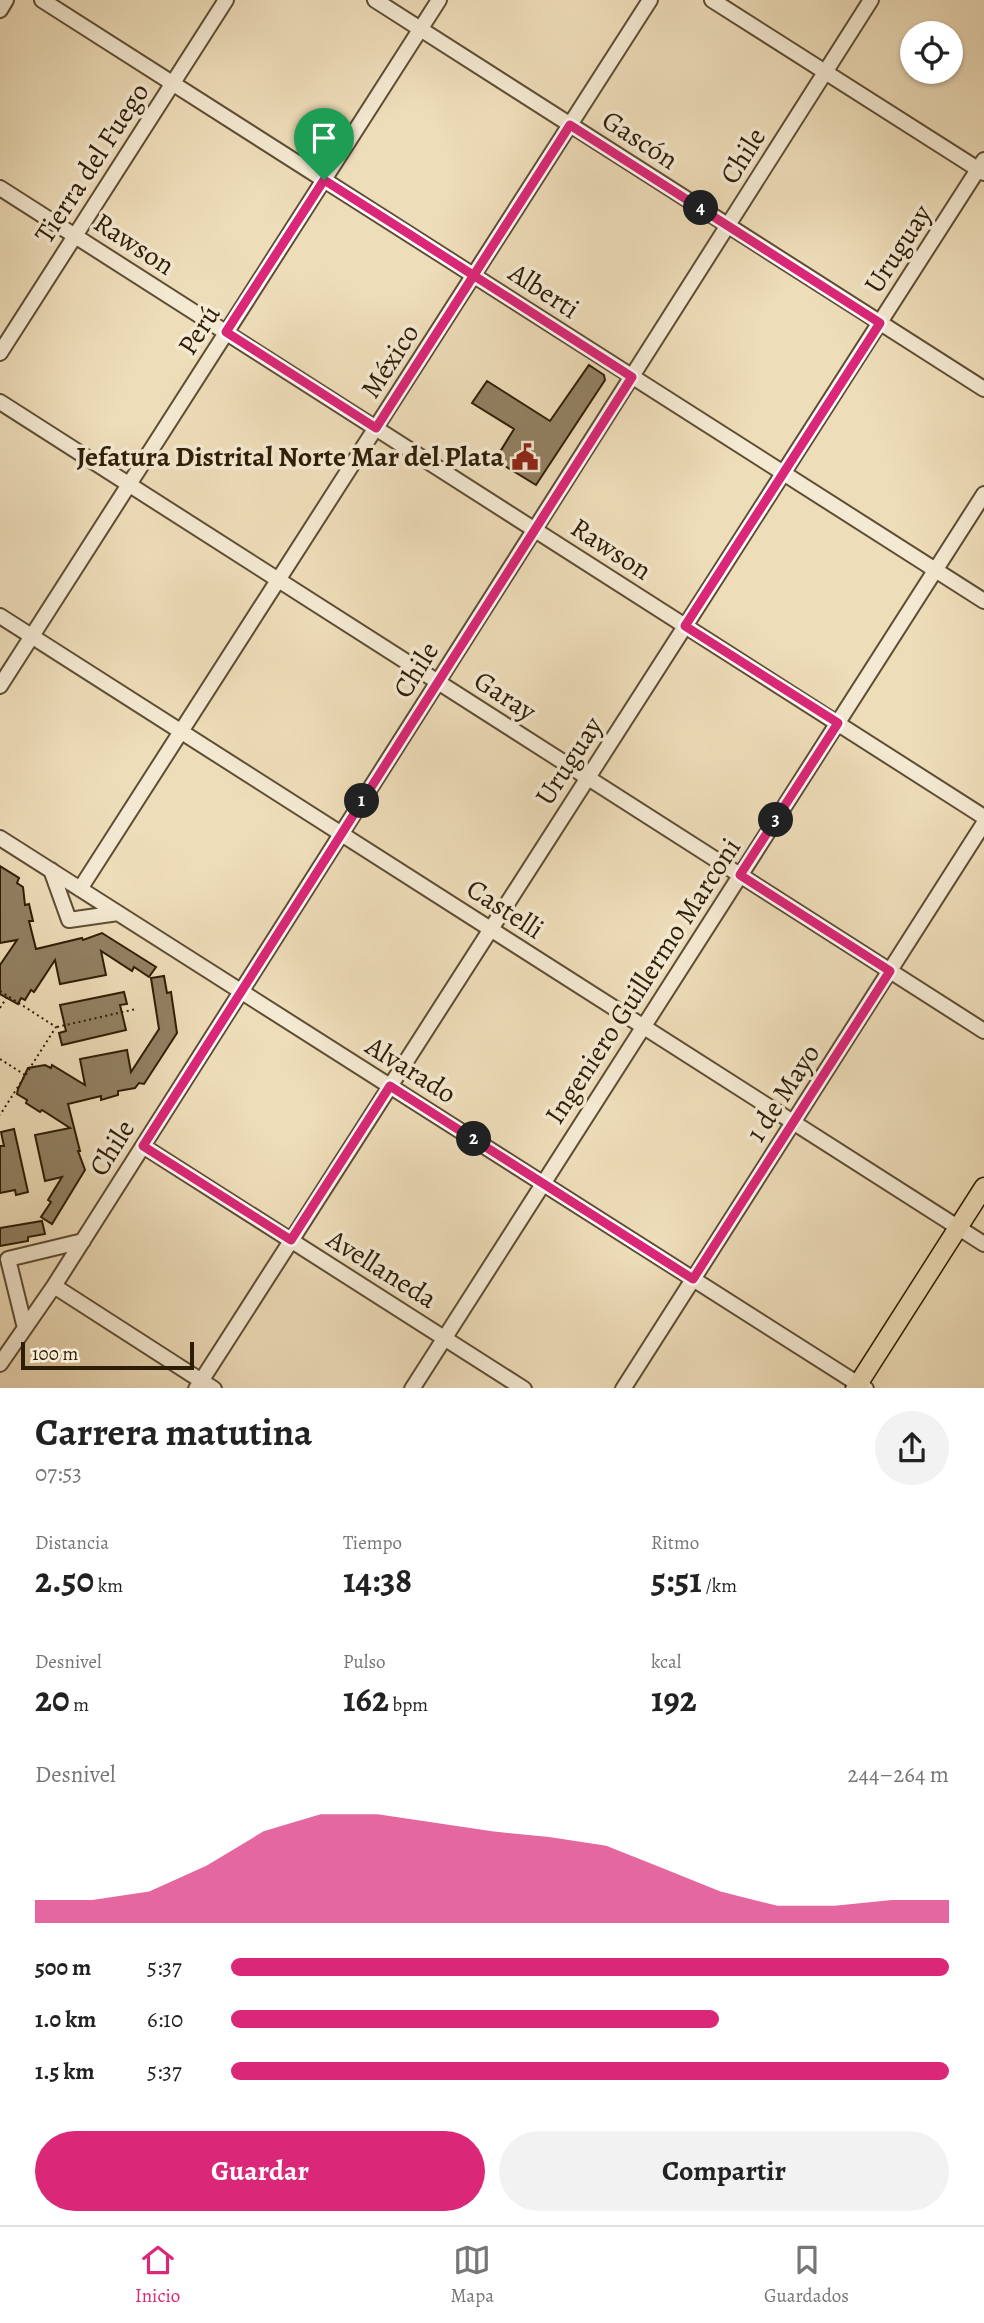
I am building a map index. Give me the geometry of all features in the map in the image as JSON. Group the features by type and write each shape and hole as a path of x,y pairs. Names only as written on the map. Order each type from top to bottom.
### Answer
{"main road":[{"path":"860,1387 984,1187"}],"street":[{"path":"0,10 6,0"},
{"name":"Alberti","path":"43,0 984,601"},
{"name":"Tierra del Fuego","path":"0,353 226,0"},
{"name":"Gascón","path":"375,0 984,389"},
{"name":"Perú","path":"0,687 439,0"},
{"name":"México","path":"80,889 650,0"},
{"path":"712,0 982,168"},
{"name":"Chile","path":"0,1364 83,1241 871,0"},
{"name":"Uruguay","path":"204,1386 291,1240 982,168"},
{"name":"Rawson","path":"0,188 984,817"},
{"name":"Garay","path":"0,402 984,1031"},
{"name":"Ingeniero Guillermo Marconi","path":"412,1388 984,495"},
{"name":"Castelli","path":"0,616 984,1244"},
{"name":"1 de Mayo","path":"623,1388 984,824"},
{"name":"Alvarado","path":"0,838 860,1387"},
{"path":"51,870 69,920 118,913"},
{"name":"Avellaneda","path":"143,1146 524,1388"},
{"path":"25,1328 8,1259 83,1241"},
{"path":"54,1286 204,1386"}],"path":[{"path":"0,992 56,1027"},
{"path":"0,1008 8,996"},
{"path":"0,1115 56,1027 136,1009"},
{"path":"0,1059 25,1075"}],"building":[{"path":"589,365 604,375 605,380 536,485 495,460 514,429 472,403 487,381 550,421"},
{"path":"0,866 19,878 17,883 23,887 25,905 29,904 33,921 29,921 36,949 82,938 83,940 102,933 156,967 149,977 134,967 132,971 101,951 106,975 60,984 55,960 34,992 31,990 25,1000 21,998 18,1004 0,994 0,965 17,940 0,943"},
{"path":"164,976 167,993 171,992 177,1033 144,1084 139,1083 135,1088 118,1091 118,1095 101,1100 101,1096 68,1104 85,1170 52,1224 41,1217 62,1177 45,1181 35,1135 70,1128 26,1103 27,1100 17,1094 18,1089 28,1068 45,1065 51,1068 52,1065 85,1085 80,1059 127,1050 131,1072 159,1029 151,978"},
{"path":"124,992 127,1004 120,1005 126,1030 62,1045 59,1033 66,1031 60,1005"},
{"path":"14,1129 28,1192 16,1195 15,1190 0,1193 0,1146 4,1146 1,1132"},
{"path":"42,1221 45,1234 28,1237 28,1241 0,1246 0,1228"}],"place":[{"name":"Jefatura Distrital Norte Mar del Plata","path":"525,457"}],"route":[{"path":"324,180 226,332 376,428 425,352 474,275 570,125 880,323 685,626 838,723 740,875 890,971 693,1279 390,1086 291,1240 143,1146 632,377 474,275 324,180"}]}
